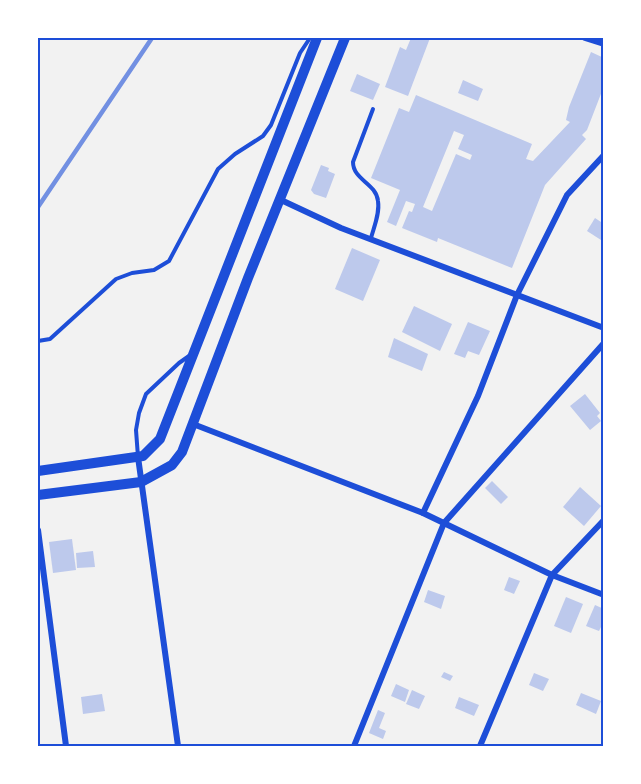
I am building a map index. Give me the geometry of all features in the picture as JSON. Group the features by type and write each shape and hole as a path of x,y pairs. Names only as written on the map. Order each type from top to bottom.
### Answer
{"main road":[{"path":"38,471 142,456 160,439 317,38"},
{"path":"38,495 141,482 172,465 182,452 248,278 345,38"}],"street":[{"path":"585,38 603,44"},
{"path":"423,513 478,396 517,295 567,195 603,155"},
{"path":"281,200 341,228 603,328"},
{"path":"354,747 444,523 603,344"},
{"path":"193,424 423,513 552,575 603,595"},
{"path":"138,457 178,747"},
{"path":"480,747 552,575 603,520"},
{"path":"38,530 66,747"}],"lane":[{"path":"38,341 50,339 116,279 132,273 154,270 169,261 218,169 235,154 263,136 271,125 300,53 310,38"},
{"path":"370,239 379,207 378,197 372,187 358,176 353,169 353,162 373,109"},
{"path":"138,457 136,430 139,413 147,394 179,363 192,354"}],"building":[{"path":"411,38 430,38 408,96 385,87 400,47 406,50"},
{"path":"591,52 604,58 604,86 587,130 582,135 586,139 545,185 512,268 438,238 437,242 402,228 409,211 412,212 415,204 406,201 396,226 387,222 400,190 371,178 399,108 409,112 416,95 532,144 526,159 533,161 570,122 566,120","holes":["454,131 464,135 458,149 472,155 470,160 456,154 432,211 423,207"]},
{"path":"357,74 380,84 373,100 350,91"},
{"path":"463,80 483,89 478,101 458,93"},
{"path":"321,165 329,168 328,171 335,174 326,198 314,194 311,190"},
{"path":"595,218 604,224 604,236 601,240 587,231"},
{"path":"352,248 380,260 363,301 335,289"},
{"path":"414,306 452,324 440,351 402,332"},
{"path":"468,322 490,331 479,355 468,351 465,358 454,354"},
{"path":"394,338 428,354 422,371 388,357"},
{"path":"585,394 600,413 597,416 601,421 590,430 570,406"},
{"path":"492,481 508,497 501,504 485,488"},
{"path":"580,487 601,506 584,526 563,507"},
{"path":"72,539 76,570 53,573 49,542"},
{"path":"93,551 95,567 77,568 76,553"},
{"path":"509,577 520,581 514,594 504,590"},
{"path":"428,590 445,596 441,609 424,602"},
{"path":"566,597 583,604 571,633 554,626"},
{"path":"595,605 604,609 604,621 599,631 586,626"},
{"path":"444,672 453,676 450,681 441,677"},
{"path":"534,673 549,679 543,691 529,685"},
{"path":"396,684 409,690 405,702 391,696"},
{"path":"412,690 425,696 419,709 406,704"},
{"path":"581,693 601,701 596,714 576,705"},
{"path":"102,694 105,711 83,714 81,697"},
{"path":"459,697 479,705 474,716 455,708"},
{"path":"378,710 385,713 379,728 386,731 383,739 369,733"}],"railway":[{"path":"38,207 152,38"}]}
